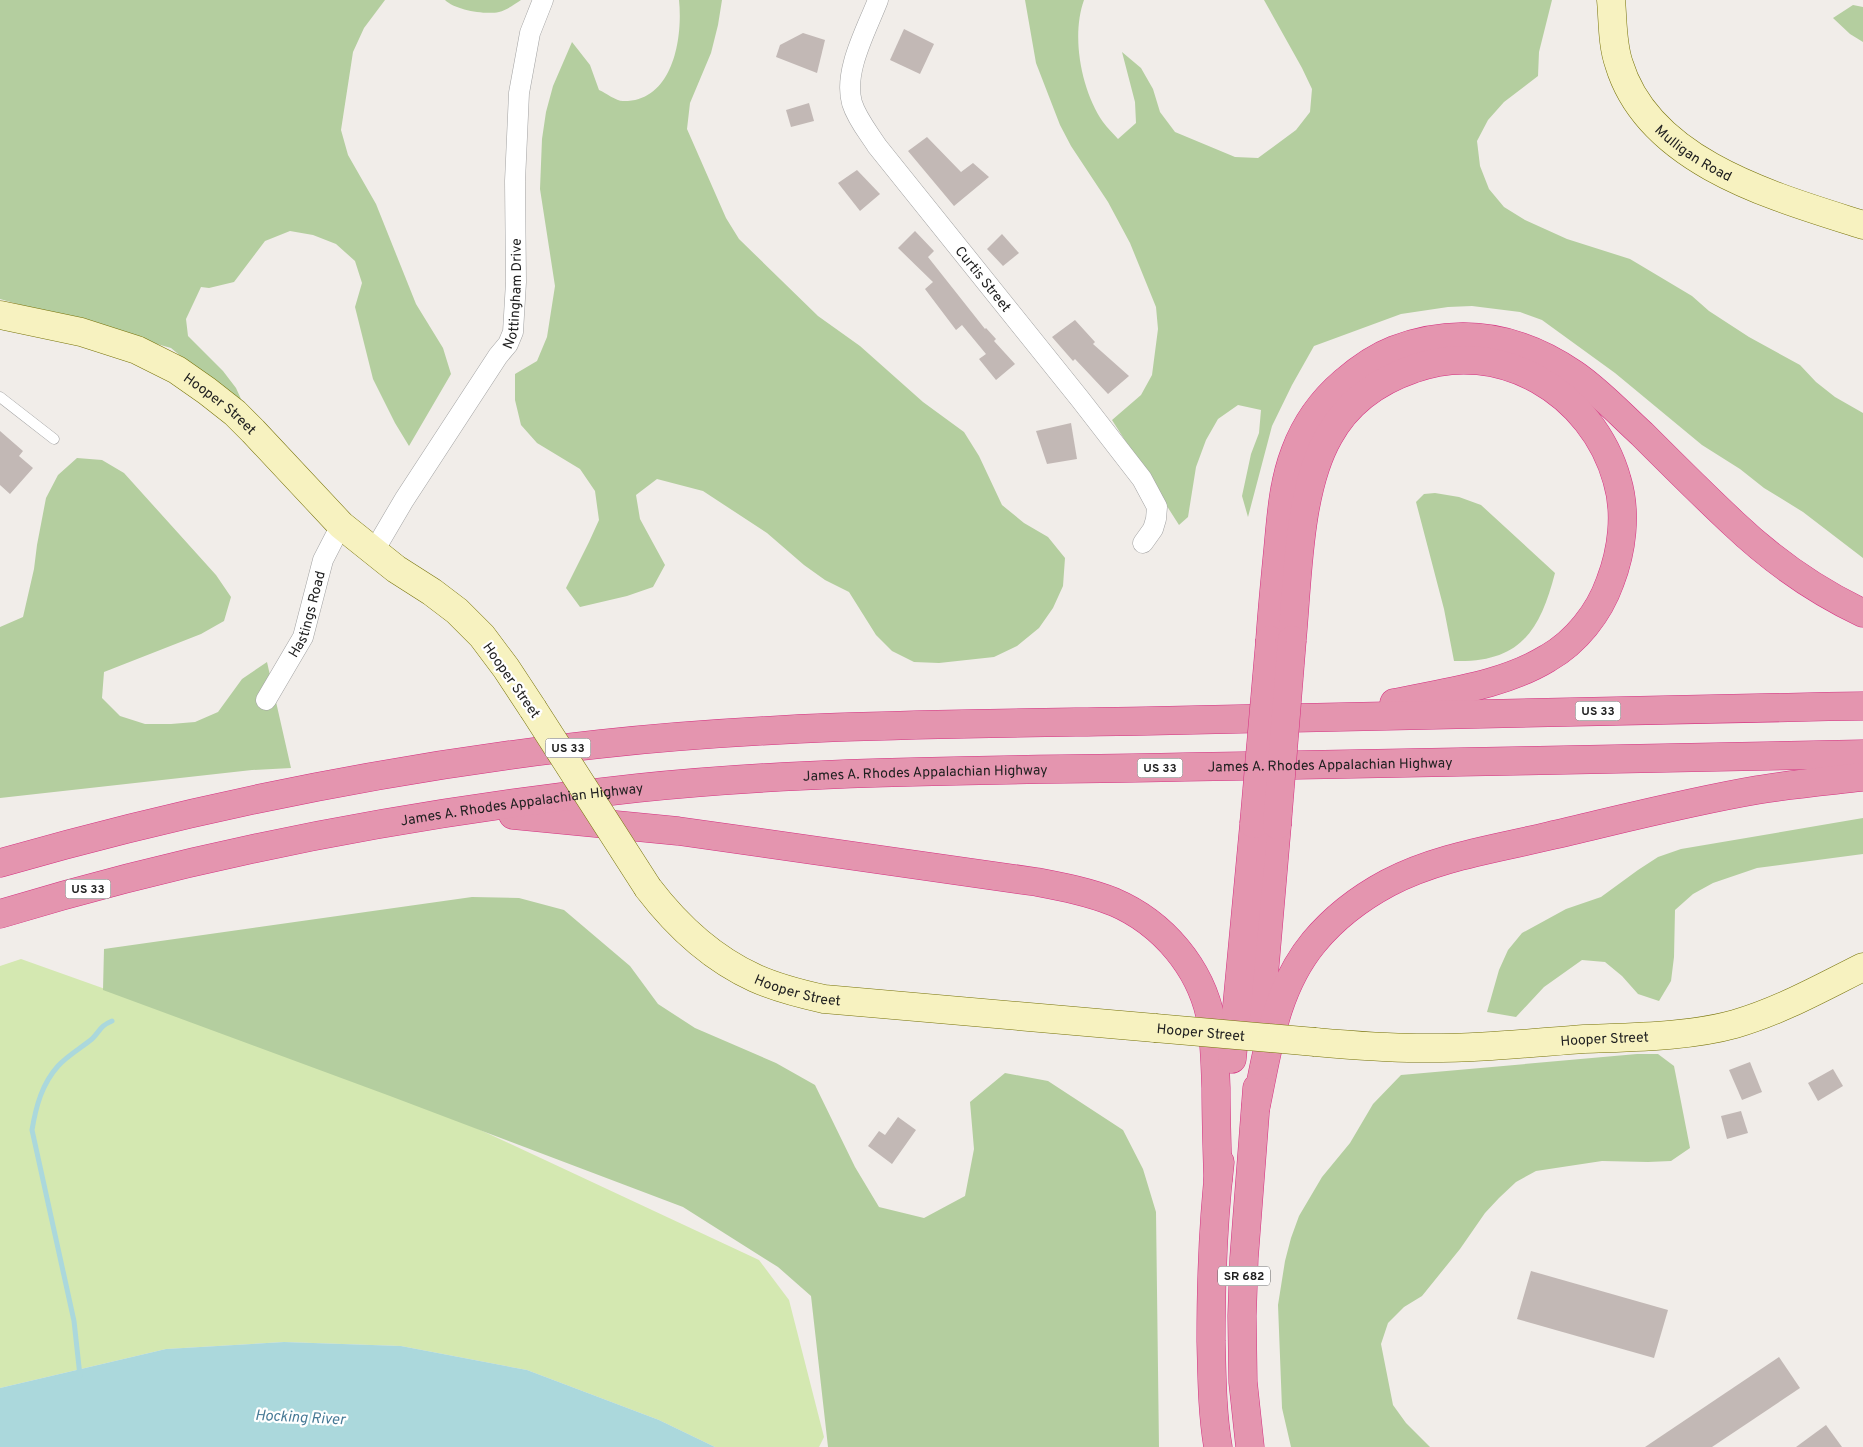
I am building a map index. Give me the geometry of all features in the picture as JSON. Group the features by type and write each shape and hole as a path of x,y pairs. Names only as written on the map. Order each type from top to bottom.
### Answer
{"highway":[{"path":"1218,1179 1233,1050 1265,825 1281,640 1281,516 1286,485 1295,451 1310,422 1330,394 1354,373 1383,354 1414,342 1445,337 1480,336 1510,342 1545,356 1576,375 1608,402 1734,525 1765,551 1798,576 1828,595 1863,613"},
{"path":"1281,640 1308,490 1317,460 1330,434 1347,410 1367,392 1392,376 1420,366 1447,361 1475,360 1503,365 1534,376 1562,394 1585,418 1605,448 1618,480 1622,506 1621,538 1616,566 1606,594 1591,618 1573,639 1550,658 1524,672 1495,681 1334,717"},
{"name":"US 33","path":"0,863 85,839 233,804 326,785 415,769 599,744 784,729 876,725 1863,706"},
{"name":"James A. Rhodes Appalachian Highway","path":"0,914 69,893 259,848 460,811 640,788 916,772 1863,754"},
{"path":"1256,1106 1276,1015 1284,991 1295,970 1313,944 1332,923 1355,903 1388,883 1452,859 1709,799 1788,785 1863,777"},
{"path":"460,811 623,825 738,839 1037,882 1080,891 1114,902 1139,915 1163,934 1185,958 1202,989 1211,1019 1214,1048 1218,1179"},
{"path":"1256,1106 1265,825"},
{"name":"SR 682","path":"1250,1447 1243,1382 1242,1316 1247,1211 1256,1106"},
{"name":"SR 682","path":"1218,1179 1211,1314 1212,1378 1218,1447"}],"street":[{"name":"Nottingham Drive","path":"374,551 404,500 498,356 508,344 512,332 516,282 515,181 519,93 530,33 543,0"},
{"name":"Curtis Street","path":"878,0 854,62 851,77 850,94 857,115 877,146 1142,479 1157,507 1153,529 1143,543"},
{"name":"Mulligan Road","path":"1611,0 1615,49 1622,72 1635,102 1652,123 1674,144 1698,160 1763,191 1863,225"},
{"name":"Hooper Street","path":"0,315 81,332 128,347 177,370 235,413 341,525 396,569 457,611 482,636 506,668 648,888 668,914 692,938 723,960 755,978 790,991 824,999 1373,1047 1465,1047 1634,1036 1704,1030 1732,1025 1766,1014 1863,967"},
{"name":"Hastings Road","path":"266,700 303,637 323,560 341,525"}],"lane":[{"path":"0,397 54,438"}],"green space":[{"path":"0,0 385,0 364,28 353,52 341,130 348,155 376,204 416,304 443,348 451,374 409,446 373,379 355,307 362,283 355,261 336,244 313,235 290,231 265,241 234,282 209,288 201,287 186,319 188,336 223,371 236,388 246,410 171,348 0,299"},
{"path":"445,0 521,0 502,11 486,13 456,7"},
{"path":"679,0 722,0 711,53 690,103 687,129 726,218 739,239 818,316 860,346 923,402 964,432 979,456 1002,505 1024,523 1048,537 1065,558 1063,586 1053,608 1039,628 1017,646 994,657 939,663 914,662 892,651 876,635 849,592 825,580 804,565 767,533 703,491 657,479 636,495 640,519 665,565 653,587 627,596 580,607 566,588 599,520 595,491 580,469 537,443 521,425 515,400 515,374 537,361 547,337 555,286 540,189 542,139 546,112 553,86 572,42 590,65 599,90 620,101 640,99 653,91 664,80 676,49 679,32"},
{"path":"1025,0 1084,0 1080,14 1078,46 1084,79 1095,109 1118,139 1136,123 1135,102 1122,52 1141,68 1153,89 1160,112 1175,132 1235,157 1258,158 1296,130 1310,112 1312,89 1264,0 1552,0 1539,52 1538,76 1504,102 1488,120 1477,141 1480,166 1489,189 1504,207 1525,220 1567,239 1630,259 1692,296 1709,311 1749,337 1800,365 1816,382 1835,397 1863,413 1863,558 1803,512 1764,488 1740,469 1702,445 1615,373 1542,320 1520,312 1472,306 1448,307 1401,314 1314,346 1272,426 1248,517 1242,496 1251,454 1259,433 1261,410 1238,405 1218,419 1206,440 1196,467 1188,517 1179,525 1112,420 1141,395 1152,375 1158,329 1156,307 1130,243 1108,202 1071,146 1060,125 1036,63"},
{"path":"1853,5 1863,7 1863,42 1850,34 1833,18"},
{"path":"77,458 102,460 124,473 216,575 231,597 224,621 201,634 104,672 102,698 120,716 145,724 195,722 218,712 242,679 267,662 291,768 252,770 0,798 0,627 23,617 34,569 46,498 58,475"},
{"path":"1435,493 1459,497 1481,505 1555,573 1542,612 1534,627 1524,640 1496,656 1477,660 1454,661 1444,609 1416,502 1424,494"},
{"path":"1863,818 1863,854 1757,868 1713,883 1693,894 1675,910 1674,957 1671,981 1659,1001 1638,994 1622,976 1605,962 1582,960 1544,987 1516,1017 1487,1012 1499,970 1508,950 1522,933 1566,909 1601,897 1658,857 1681,849"},
{"path":"472,897 519,898 564,910 630,966 658,1004 695,1028 776,1063 815,1085 855,1167 879,1207 924,1218 965,1196 974,1149 970,1102 1005,1073 1048,1081 1123,1130 1143,1169 1156,1212 1159,1447 828,1447 811,1296 778,1267 683,1207 103,990 104,949"},
{"path":"21,959 414,1099 759,1260 789,1300 824,1437 819,1447 715,1447 659,1420 527,1370 401,1346 284,1342 166,1349 0,1388 0,966"},
{"path":"1637,1054 1658,1054 1674,1066 1690,1148 1671,1161 1602,1161 1536,1171 1516,1182 1485,1213 1460,1249 1422,1296 1404,1307 1388,1323 1381,1344 1393,1405 1406,1423 1430,1447 1291,1447 1282,1408 1278,1305 1285,1261 1299,1216 1322,1177 1350,1143 1373,1104 1401,1075"}],"water":[{"name":"Hocking River","path":"284,1342 401,1346 527,1370 659,1420 715,1447 0,1447 0,1388 166,1349"}],"building":[{"path":"904,29 934,44 920,74 890,60"},
{"path":"803,33 825,40 817,73 776,57 780,45"},
{"path":"809,103 814,121 791,127 786,110"},
{"path":"927,137 961,172 973,163 989,177 954,206 908,151"},
{"path":"857,170 880,194 860,211 838,183"},
{"path":"915,231 934,251 928,257 985,329 996,339 994,341 1015,364 996,380 979,359 986,354 962,325 956,330 925,289 933,282 898,248"},
{"path":"1002,234 1019,253 1003,266 987,249"},
{"path":"1075,320 1095,342 1093,344 1129,376 1108,394 1075,359 1073,361 1052,337"},
{"path":"1071,423 1077,459 1047,464 1036,431"},
{"path":"0,431 23,451 19,456 33,468 10,494 0,485"},
{"path":"1750,1062 1762,1092 1742,1100 1729,1070"},
{"path":"1833,1069 1843,1086 1818,1101 1808,1083"},
{"path":"1741,1111 1748,1133 1727,1139 1721,1116"},
{"path":"898,1117 916,1130 892,1164 868,1146 879,1131 885,1135"},
{"path":"1531,1271 1668,1310 1654,1358 1517,1319"},
{"path":"1779,1357 1800,1388 1712,1447 1645,1447"},
{"path":"1826,1425 1842,1447 1796,1447"}],"waterway":[{"path":"80,1376 74,1321 32,1130 40,1096 52,1073 66,1058 112,1021"}]}
